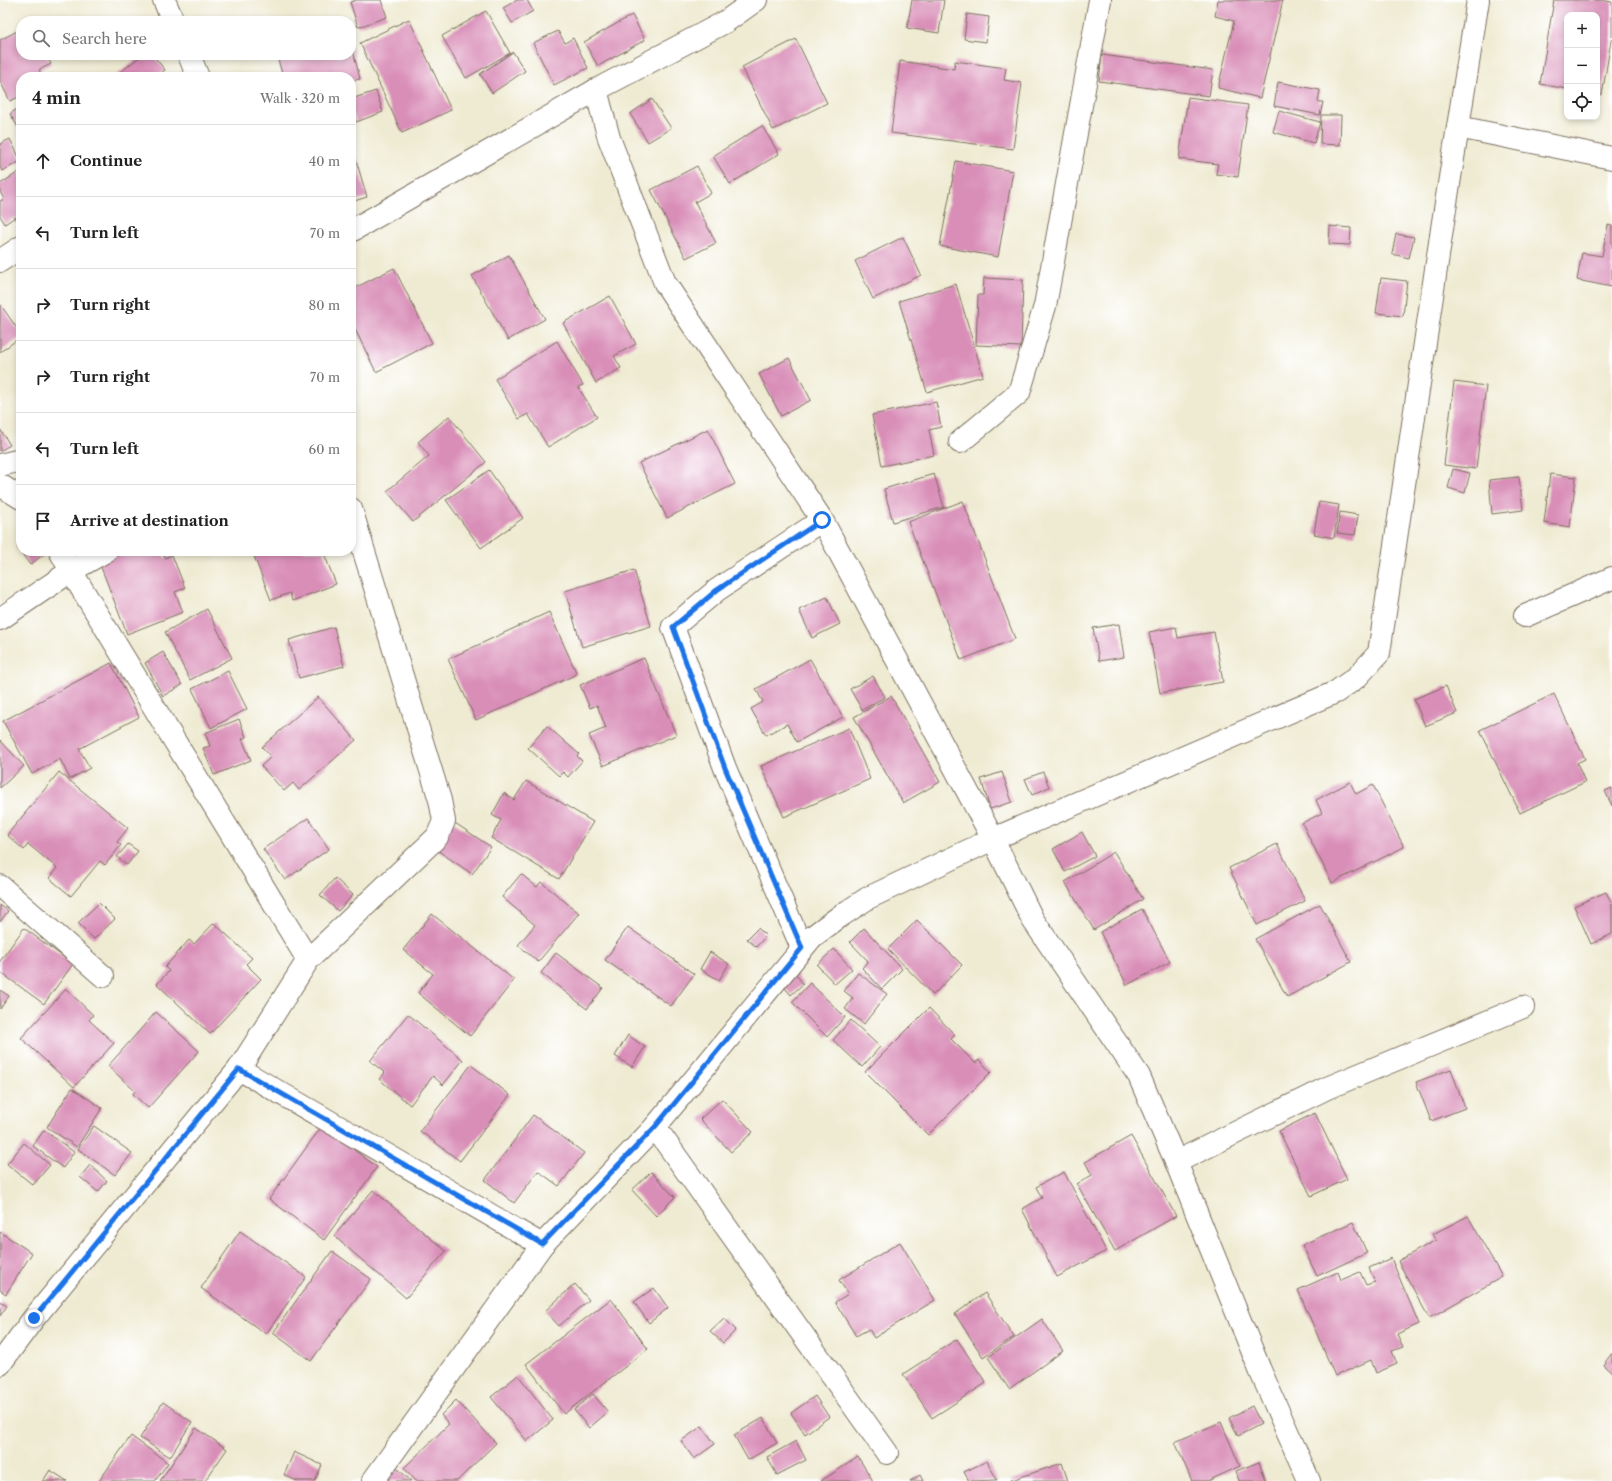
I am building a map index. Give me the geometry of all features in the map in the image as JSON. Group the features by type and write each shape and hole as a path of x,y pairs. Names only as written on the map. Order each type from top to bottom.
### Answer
{"street":[{"path":"164,0 172,16"},
{"path":"356,228 596,90 725,22 756,0"},
{"path":"960,442 1019,393 1045,306 1100,0"},
{"path":"373,1481 542,1244 655,1127 812,936 839,916 868,898 993,839 1336,692 1357,677 1380,653 1478,0"},
{"path":"191,60 196,72"},
{"path":"596,90 609,138 666,283 822,520 993,839 1034,920 1139,1076 1176,1162 1260,1370 1309,1481"},
{"path":"1458,127 1612,158"},
{"path":"0,261 16,250"},
{"path":"0,465 16,461"},
{"path":"0,485 16,495"},
{"path":"802,948 725,768 673,627 717,590 822,520"},
{"path":"0,1364 34,1318 239,1069 308,960 437,837 444,821 440,800 356,525"},
{"path":"63,556 308,960"},
{"path":"0,619 71,571 97,556"},
{"path":"1525,616 1612,578"},
{"path":"0,886 103,976"},
{"path":"1176,1162 1327,1088 1523,1007"},
{"path":"239,1069 542,1244"},
{"path":"655,1127 887,1453"}],"building":[{"path":"357,0 381,0 387,17 358,27 356,16 354,16 350,2"},
{"path":"517,0 527,0 533,11 512,23 503,8"},
{"path":"912,0 944,0 939,33 907,28"},
{"path":"1218,0 1283,0 1260,98 1218,88 1234,21 1215,16"},
{"path":"1554,0 1601,0 1612,2 1612,35 1602,95 1600,95 1600,12 1564,12 1564,88 1540,84"},
{"path":"486,11 510,53 466,78 442,36"},
{"path":"967,14 989,17 986,42 964,39"},
{"path":"632,15 645,40 598,66 584,42"},
{"path":"409,19 451,110 402,133 360,43"},
{"path":"558,31 565,43 573,38 588,68 554,85 533,43"},
{"path":"16,32 16,60 49,60 51,64 39,70 40,72 16,72 16,98 10,101 0,81 0,40"},
{"path":"796,39 827,103 773,130 742,67"},
{"path":"513,52 525,71 492,93 480,74"},
{"path":"1102,55 1213,70 1209,96 1099,81"},
{"path":"136,60 157,60 165,70 162,72 120,72"},
{"path":"278,60 355,60 360,79 356,80 356,72 282,72"},
{"path":"900,61 954,69 955,61 1006,68 1004,80 1022,83 1013,149 891,133"},
{"path":"1278,82 1320,90 1318,102 1323,102 1320,115 1274,106"},
{"path":"376,91 383,112 356,122 356,97"},
{"path":"1188,97 1248,105 1238,177 1216,174 1218,164 1179,159"},
{"path":"652,99 671,128 648,142 630,114"},
{"path":"16,110 16,124 10,114"},
{"path":"1279,111 1320,122 1314,143 1273,132"},
{"path":"1321,115 1341,115 1340,145 1320,144"},
{"path":"762,126 779,154 730,184 713,156"},
{"path":"10,139 16,151 16,164 2,171 0,167 0,144"},
{"path":"356,160 367,197 356,200"},
{"path":"956,161 1013,171 998,257 940,246"},
{"path":"697,166 711,193 695,202 716,243 686,258 651,190"},
{"path":"16,174 16,219 15,217 5,224 0,216 0,201 4,199 0,192 0,184"},
{"path":"1608,225 1612,226 1612,287 1577,280 1582,253 1602,256"},
{"path":"1330,226 1351,228 1350,245 1329,244"},
{"path":"1396,234 1414,237 1409,258 1392,254"},
{"path":"903,237 921,275 873,299 855,261"},
{"path":"509,255 545,319 508,340 472,276"},
{"path":"394,268 432,343 376,372 356,331 356,287"},
{"path":"984,278 1023,280 1021,347 976,345 978,295 983,295"},
{"path":"1381,278 1407,281 1403,316 1376,313"},
{"path":"956,284 983,376 927,392 899,301"},
{"path":"610,296 636,344 614,356 621,368 596,383 563,323"},
{"path":"0,304 16,327 16,341 0,352"},
{"path":"557,341 583,385 578,387 597,417 548,447 528,414 519,419 495,379"},
{"path":"789,358 811,400 781,416 759,374"},
{"path":"1454,382 1486,386 1476,469 1444,465"},
{"path":"936,402 941,427 929,430 934,455 882,466 872,415"},
{"path":"449,416 486,462 413,522 387,491 429,456 418,442"},
{"path":"0,429 10,445 0,451"},
{"path":"708,429 735,484 667,518 639,463"},
{"path":"1453,469 1470,473 1465,493 1448,488"},
{"path":"489,470 523,518 481,548 446,500"},
{"path":"934,474 944,507 893,522 884,489"},
{"path":"1550,474 1576,477 1570,527 1544,523"},
{"path":"1519,477 1523,510 1492,514 1489,480"},
{"path":"963,501 1015,639 961,660 908,522"},
{"path":"1319,502 1339,505 1334,538 1314,534"},
{"path":"1340,512 1358,515 1355,535 1337,533"},
{"path":"24,556 42,556 30,565"},
{"path":"115,556 164,556 165,558 172,556 185,588 175,592 183,612 127,634 99,562"},
{"path":"254,556 325,556 336,584 292,601 290,593 271,600"},
{"path":"634,570 651,626 582,647 565,591"},
{"path":"827,597 840,624 812,638 799,610"},
{"path":"207,609 232,658 190,680 165,632"},
{"path":"549,612 577,674 476,720 448,659"},
{"path":"1119,624 1124,657 1099,661 1093,628"},
{"path":"334,627 344,666 299,678 289,640"},
{"path":"1176,627 1178,638 1214,632 1223,682 1160,693 1149,632"},
{"path":"163,652 182,685 163,696 145,663"},
{"path":"644,658 676,735 603,766 589,735 606,728 597,705 590,708 580,685"},
{"path":"810,659 843,717 797,742 787,724 766,735 751,709 763,702 756,689"},
{"path":"111,663 139,717 79,749 90,768 70,779 60,759 32,774 3,721"},
{"path":"228,671 247,709 211,728 192,689"},
{"path":"873,676 885,697 862,710 850,689"},
{"path":"1446,686 1457,713 1425,726 1414,699"},
{"path":"1554,694 1585,759 1577,763 1585,782 1520,813 1480,730"},
{"path":"891,696 940,782 903,803 854,717"},
{"path":"318,697 356,740 299,790 293,783 284,791 261,766 271,757 262,747"},
{"path":"239,719 246,737 242,739 251,760 214,775 203,748 210,746 205,733"},
{"path":"547,726 579,754 577,756 582,761 568,777 563,772 559,776 528,748"},
{"path":"849,728 870,779 784,817 761,766"},
{"path":"0,740 24,766 0,788"},
{"path":"59,772 128,828 117,842 121,845 105,865 100,861 71,896 49,878 57,868 28,844 24,850 7,835"},
{"path":"1002,772 1012,802 990,809 981,779"},
{"path":"1043,772 1049,787 1032,795 1025,779"},
{"path":"526,781 593,822 559,879 491,838 501,820 492,815 504,793 514,800"},
{"path":"1350,782 1356,794 1373,785 1404,847 1332,883 1302,823 1322,813 1316,800"},
{"path":"1612,788 1612,806 1605,791"},
{"path":"308,818 329,849 285,880 263,849"},
{"path":"452,821 491,847 472,874 434,848"},
{"path":"1082,832 1095,856 1065,872 1053,849"},
{"path":"128,844 138,851 127,865 117,857"},
{"path":"1277,844 1305,901 1257,925 1229,868"},
{"path":"1114,852 1143,899 1094,930 1065,882"},
{"path":"521,874 537,887 541,882 579,913 538,962 518,945 535,925 502,897"},
{"path":"335,878 353,895 338,911 320,895"},
{"path":"1606,892 1612,904 1612,934 1591,944 1574,906"},
{"path":"99,903 115,919 94,939 78,923"},
{"path":"1320,904 1351,962 1287,997 1255,939"},
{"path":"0,905 8,911 0,922"},
{"path":"1142,909 1170,962 1127,985 1100,932"},
{"path":"432,914 514,980 470,1036 418,993 433,974 403,950"},
{"path":"917,920 962,965 933,995 888,949"},
{"path":"214,923 252,958 246,964 261,979 210,1034 157,984 169,971 165,967 189,940 194,944"},
{"path":"628,927 694,974 671,1006 605,960"},
{"path":"24,928 73,964 44,1004 0,972 0,961"},
{"path":"758,928 766,936 756,947 747,939"},
{"path":"864,928 902,969 882,989 862,968 868,961 850,942"},
{"path":"834,949 852,969 835,984 817,965"},
{"path":"710,952 729,964 719,980 700,969"},
{"path":"556,953 603,988 587,1009 541,973"},
{"path":"793,970 803,984 791,995 779,981"},
{"path":"858,973 887,994 864,1024 845,1009 853,998 844,991"},
{"path":"810,983 845,1017 827,1037 792,1002"},
{"path":"66,989 93,1015 89,1020 114,1043 74,1087 21,1038"},
{"path":"0,990 9,996 0,1009"},
{"path":"929,1008 955,1035 951,1039 975,1063 979,1060 991,1072 928,1135 865,1072"},
{"path":"156,1012 199,1051 148,1108 133,1094 135,1091 108,1066"},
{"path":"408,1014 463,1060 443,1085 433,1076 410,1105 379,1079 385,1073 370,1061"},
{"path":"851,1020 880,1047 862,1067 833,1040"},
{"path":"628,1035 645,1047 632,1067 615,1056"},
{"path":"471,1065 510,1095 460,1161 420,1131"},
{"path":"1451,1069 1465,1108 1431,1121 1416,1082"},
{"path":"72,1088 102,1108 77,1147 47,1127"},
{"path":"722,1099 753,1132 731,1152 700,1119"},
{"path":"1315,1113 1347,1179 1311,1196 1279,1131"},
{"path":"533,1115 584,1153 559,1186 538,1171 514,1203 485,1180"},
{"path":"94,1126 132,1153 115,1175 78,1149"},
{"path":"322,1126 377,1167 324,1240 269,1199"},
{"path":"44,1130 74,1152 63,1168 33,1146"},
{"path":"1131,1136 1176,1216 1115,1251 1077,1184 1092,1175 1085,1162"},
{"path":"24,1143 50,1165 33,1185 7,1164"},
{"path":"90,1165 107,1181 98,1192 80,1177"},
{"path":"651,1172 675,1197 656,1216 632,1190"},
{"path":"1064,1172 1106,1251 1057,1277 1022,1209 1042,1198 1036,1187"},
{"path":"373,1190 446,1251 406,1298 334,1236"},
{"path":"1468,1216 1502,1277 1429,1318 1398,1261 1436,1240 1433,1234"},
{"path":"1353,1222 1367,1253 1317,1276 1302,1245"},
{"path":"240,1231 306,1277 266,1334 201,1288"},
{"path":"0,1232 32,1253 6,1294 0,1290"},
{"path":"900,1242 935,1300 874,1338 869,1329 856,1336 835,1302 848,1294 839,1280"},
{"path":"332,1251 371,1279 311,1361 273,1333"},
{"path":"1391,1258 1419,1324 1397,1334 1403,1347 1392,1351 1397,1364 1376,1373 1371,1360 1335,1376 1298,1290 1338,1272 1341,1280 1360,1272 1366,1285 1375,1282 1369,1268"},
{"path":"575,1284 589,1300 559,1326 545,1311"},
{"path":"654,1288 668,1308 649,1323 634,1302"},
{"path":"985,1293 1014,1337 983,1357 955,1314"},
{"path":"611,1299 648,1349 564,1414 526,1364"},
{"path":"0,1302 7,1306 0,1316"},
{"path":"724,1318 736,1330 723,1343 710,1331"},
{"path":"1042,1319 1063,1351 1009,1389 988,1357"},
{"path":"957,1339 986,1383 932,1418 903,1374"},
{"path":"1612,1353 1612,1373 1603,1365"},
{"path":"518,1375 553,1420 527,1441 491,1397"},
{"path":"593,1394 608,1412 589,1428 574,1410"},
{"path":"815,1396 829,1417 805,1434 791,1413"},
{"path":"456,1400 496,1443 457,1481 416,1481 404,1468 449,1424 441,1415"},
{"path":"163,1402 192,1422 170,1457 140,1438"},
{"path":"1252,1406 1261,1424 1238,1436 1229,1418"},
{"path":"763,1418 777,1443 748,1460 734,1435"},
{"path":"1221,1422 1240,1466 1208,1481 1192,1481 1175,1442"},
{"path":"702,1426 715,1444 694,1459 681,1441"},
{"path":"196,1428 227,1449 205,1481 160,1481"},
{"path":"131,1436 168,1463 155,1481 99,1481"},
{"path":"796,1441 806,1460 777,1475 767,1457"},
{"path":"294,1452 322,1465 315,1481 297,1481 284,1475"},
{"path":"858,1457 873,1481 821,1481"},
{"path":"987,1461 997,1480 969,1481 964,1472"},
{"path":"1259,1462 1266,1481 1239,1481 1236,1471"},
{"path":"1062,1463 1068,1481 1009,1481"},
{"path":"397,1468 411,1481 385,1481"},
{"path":"50,1470 67,1481 43,1481"},
{"path":"920,1475 923,1481 910,1481"}],"route":[{"path":"34,1318 239,1069 542,1244 655,1127 802,948 725,768 673,627 717,590 822,520"}]}
